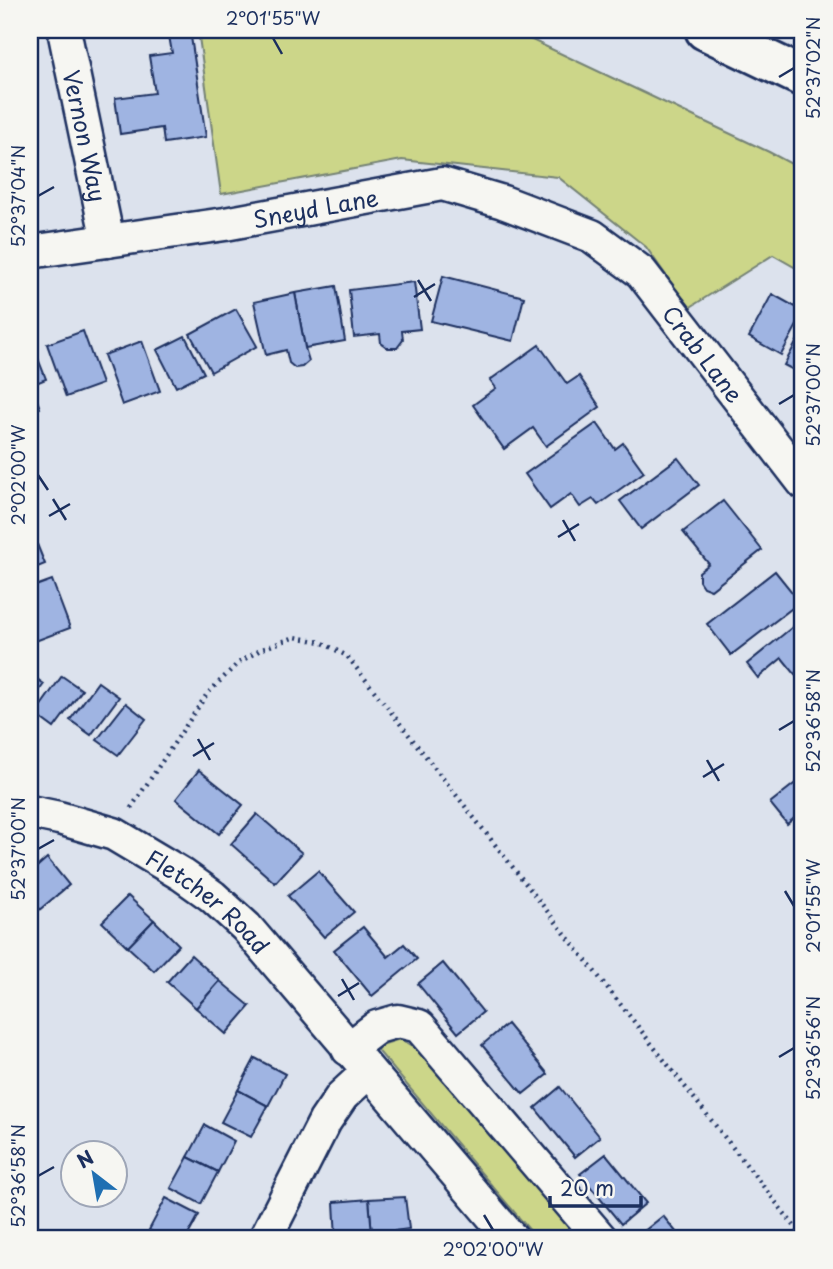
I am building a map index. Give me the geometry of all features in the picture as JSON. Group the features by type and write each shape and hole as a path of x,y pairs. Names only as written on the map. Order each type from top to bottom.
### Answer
{"highway":[{"path":"705,30 803,77"}],"street":[{"name":"Vernon Way","path":"64,30 108,241"},
{"name":"Sneyd Lane","path":"30,252 237,222 442,184 503,202 592,236"},
{"name":"Crab Lane","path":"592,236 641,272 803,482"},
{"name":"Fletcher Road","path":"30,812 114,834 212,896 246,927 512,1239"},
{"path":"348,1049 377,1027 398,1021 419,1026 601,1239"},
{"path":"265,1239 325,1121 342,1096 368,1072"}],"path":[{"path":"114,834 207,694 238,663 262,649 295,637 321,642 347,656 803,1237"}],"green space":[{"path":"198,30 511,30 803,170 803,272 773,255 689,308 646,247 558,177 402,160 221,194"},
{"path":"400,1039 431,1057 583,1239 537,1239 375,1047"}],"building":[{"path":"168,30 190,30 206,137 164,143 162,128 120,134 115,98 155,93 149,56 172,53"},
{"path":"443,276 524,297 513,341 431,321"},
{"path":"414,282 420,329 402,331 403,340 397,348 388,348 381,343 380,334 354,337 349,290"},
{"path":"336,286 345,341 305,348 295,293"},
{"path":"295,293 309,361 302,367 295,368 289,363 286,350 266,355 254,302"},
{"path":"772,294 803,311 781,355 749,337"},
{"path":"236,309 257,346 211,372 190,334"},
{"path":"803,330 803,375 784,365"},
{"path":"83,331 102,384 66,397 47,344"},
{"path":"185,336 204,373 176,387 157,350"},
{"path":"30,338 46,379 31,385 40,408 30,412"},
{"path":"142,341 160,391 122,405 104,355"},
{"path":"539,345 567,384 579,376 600,407 546,446 533,428 504,449 473,405 496,388 490,380"},
{"path":"597,423 615,449 623,443 644,472 598,505 593,499 580,507 571,494 550,509 525,474"},
{"path":"678,458 699,485 641,529 620,501"},
{"path":"723,501 762,550 711,590 703,587 699,581 699,572 709,564 683,532"},
{"path":"30,527 45,564 30,570"},
{"path":"775,571 800,602 731,655 707,624"},
{"path":"52,580 70,628 30,643 30,588"},
{"path":"801,620 803,684 782,658 758,678 747,664"},
{"path":"30,674 44,684 30,703"},
{"path":"62,676 82,690 54,728 35,714"},
{"path":"98,682 119,697 91,735 70,720"},
{"path":"126,703 146,719 118,755 97,740"},
{"path":"199,770 243,805 219,834 176,799"},
{"path":"803,777 803,811 787,824 770,803"},
{"path":"257,814 302,853 275,883 231,844"},
{"path":"47,858 69,885 38,911 30,900 30,873"},
{"path":"318,871 354,912 324,937 288,896"},
{"path":"128,896 154,920 128,947 102,922"},
{"path":"154,920 179,945 154,971 128,947"},
{"path":"363,927 388,957 404,944 417,959 372,996 334,950"},
{"path":"191,955 220,981 196,1008 167,982"},
{"path":"443,963 483,1012 458,1033 418,984"},
{"path":"220,981 250,1006 226,1034 196,1008"},
{"path":"507,1024 548,1074 523,1094 482,1045"},
{"path":"255,1058 285,1074 268,1106 238,1090"},
{"path":"560,1087 600,1137 575,1157 535,1108"},
{"path":"238,1090 268,1106 251,1137 221,1122"},
{"path":"205,1125 234,1141 218,1172 188,1157"},
{"path":"606,1154 646,1203 621,1224 580,1174"},
{"path":"188,1157 218,1172 201,1204 171,1188"},
{"path":"405,1197 409,1229 372,1234 369,1199"},
{"path":"166,1198 199,1215 186,1239 166,1239 149,1230"},
{"path":"369,1199 372,1234 336,1239 334,1202"},
{"path":"663,1216 682,1239 640,1239 638,1236"}]}
